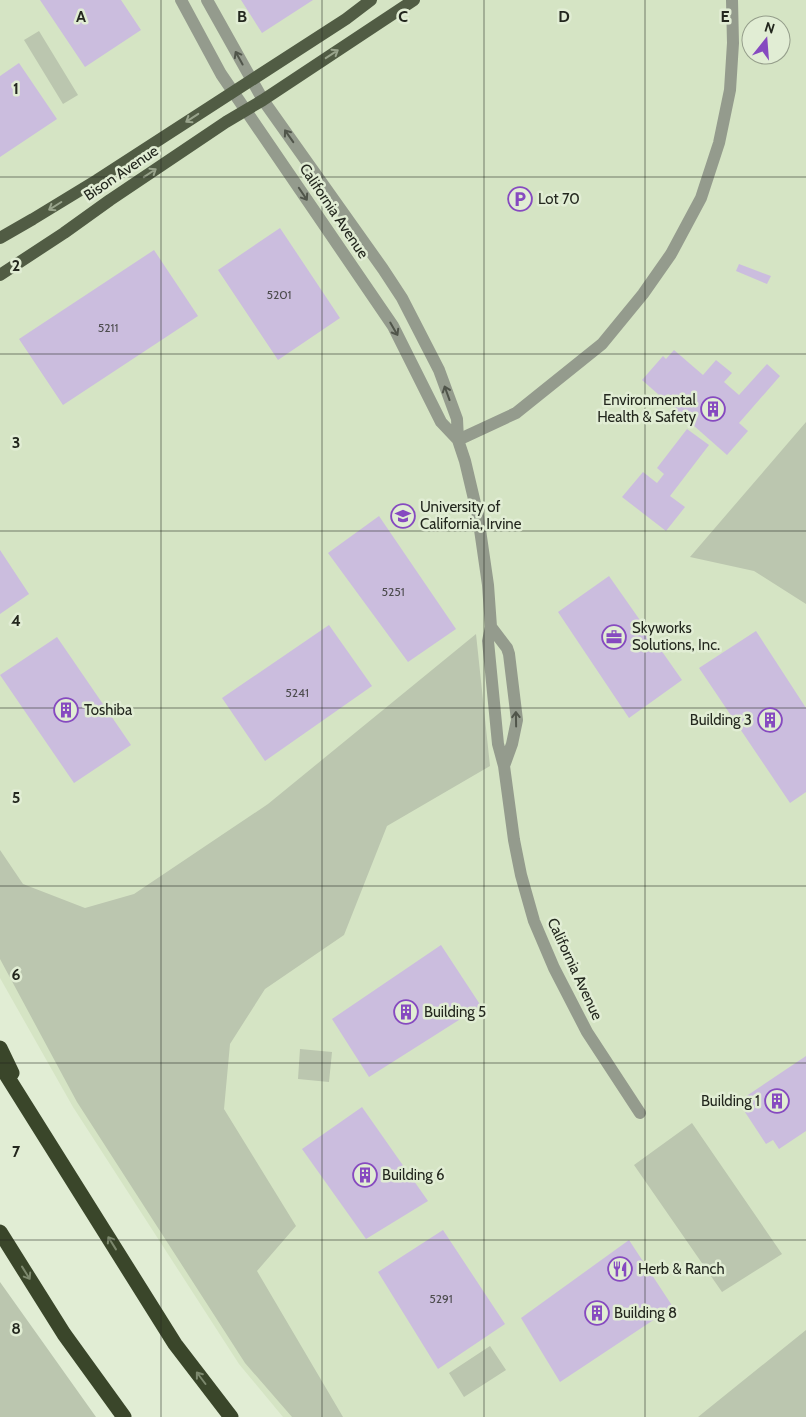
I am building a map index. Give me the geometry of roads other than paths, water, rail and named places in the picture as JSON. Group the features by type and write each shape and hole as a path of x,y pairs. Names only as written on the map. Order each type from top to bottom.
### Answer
{"highway":[{"path":"0,1048 33,1117"},
{"path":"0,1065 175,1344 231,1417"},
{"path":"0,1232 64,1334 124,1417"}],"main road":[{"name":"Bison Avenue","path":"0,238 89,185 346,19 371,0"},
{"name":"Bison Avenue","path":"0,276 110,200 414,0"}],"street":[{"name":"California Avenue","path":"181,0 219,71 245,111 393,326 441,422 458,440"},
{"name":"California Avenue","path":"207,0 263,100 402,298 439,370 457,419 458,440 478,516 488,585 491,627 488,641 498,744 504,766 514,840 521,875 534,921 554,968 587,1032 640,1113"},
{"path":"458,440 516,413 602,344 643,294 671,254 701,198 719,144 730,90 733,43 732,0"},
{"name":"California Avenue","path":"491,627 507,648 509,654 517,720 512,744 504,766"}],"place":[{"name":"Lot 70","path":"520,199"},
{"name":"Environmental Health & Safety","path":"713,409"},
{"name":"University of California, Irvine","path":"403,516"},
{"name":"Skyworks Solutions, Inc.","path":"614,637"},
{"name":"Toshiba","path":"66,710"},
{"name":"Building 3","path":"770,720"},
{"name":"Building 5","path":"406,1012"},
{"name":"Building 1","path":"777,1101"},
{"name":"Building 6","path":"365,1175"},
{"name":"Herb & Ranch","path":"620,1269"},
{"name":"Building 8","path":"597,1313"}]}
